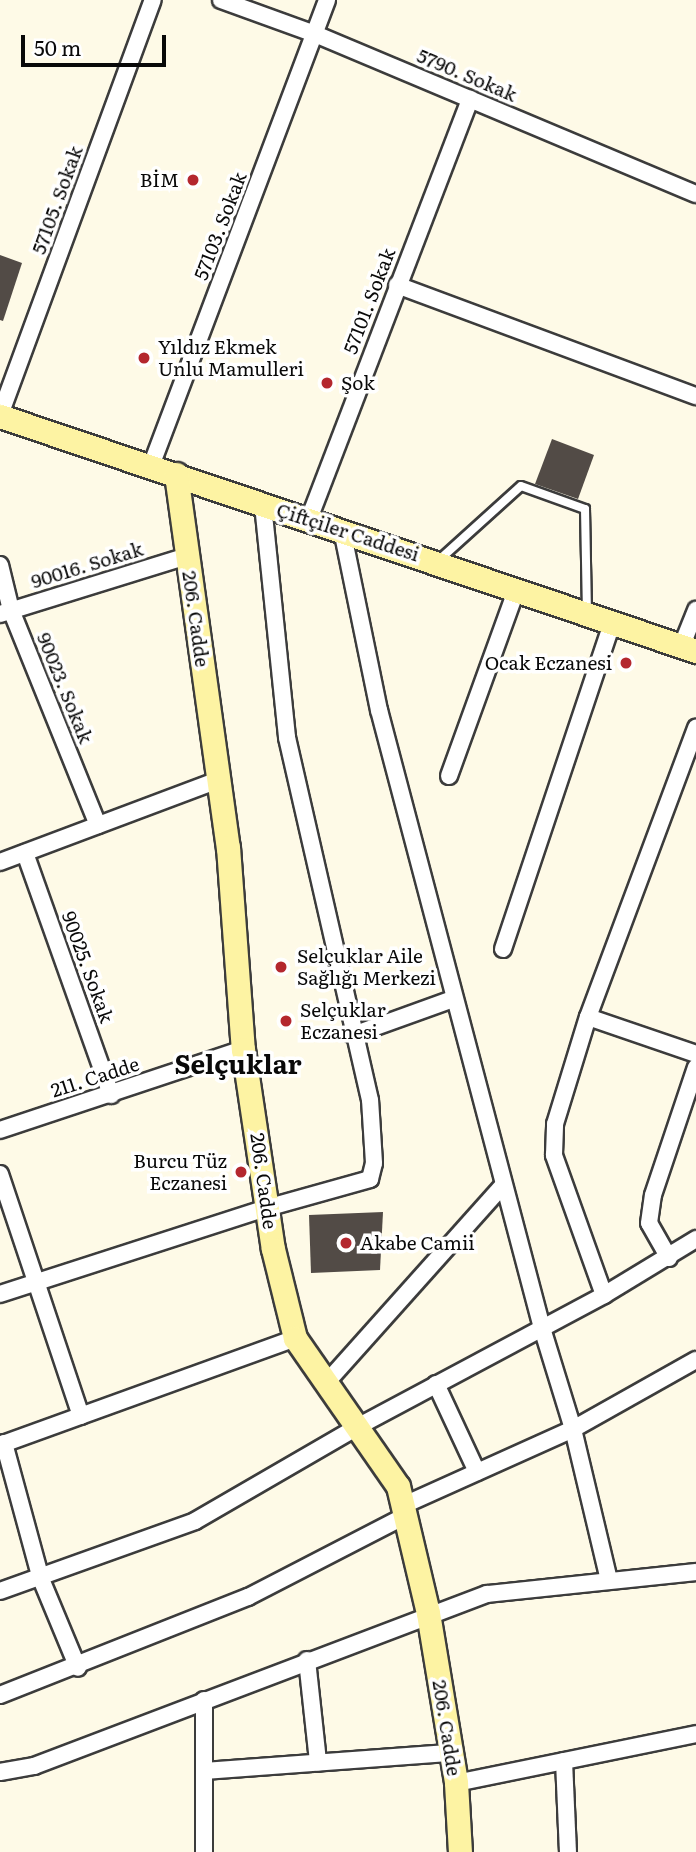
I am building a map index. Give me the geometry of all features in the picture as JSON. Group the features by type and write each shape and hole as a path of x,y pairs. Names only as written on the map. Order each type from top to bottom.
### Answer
{"street":[{"name":"57105. Sokak","path":"0,415 153,0"},
{"name":"5790. Sokak","path":"221,0 315,34 696,194"},
{"name":"57103. Sokak","path":"151,466 327,0"},
{"name":"57101. Sokak","path":"309,519 470,99"},
{"path":"397,285 696,396"},
{"name":"Çiftçiler Caddesi","path":"0,415 587,611 689,648"},
{"name":"206. Cadde","path":"176,474 218,780 243,1049 270,1207 273,1249 295,1338 359,1426 398,1486 428,1613 456,1783 460,1852"},
{"path":"0,1294 270,1207 370,1179 374,1163 370,1100 287,737 263,503"},
{"path":"342,530 379,710 503,1185 573,1429 609,1580"},
{"name":"90016. Sokak","path":"6,612 187,556"},
{"name":"90023. Sokak","path":"0,565 6,612 98,825"},
{"path":"449,776 517,588"},
{"path":"689,648 696,610"},
{"path":"503,949 613,620"},
{"path":"604,1295 554,1155 555,1124 587,1017 696,729"},
{"path":"0,862 218,780"},
{"name":"90025. Sokak","path":"25,853 111,1094"},
{"path":"353,1035 453,999"},
{"path":"587,1017 696,1054"},
{"name":"211. Cadde","path":"0,1130 243,1049"},
{"path":"668,1258 649,1223 653,1195 696,1066"},
{"path":"0,1174 81,1416"},
{"path":"327,1382 503,1185"},
{"path":"0,1591 41,1579 195,1521 359,1426 604,1295 696,1239"},
{"path":"78,1668 41,1579 2,1444 295,1338"},
{"path":"0,1695 78,1668 248,1597 405,1510 477,1472 573,1429 696,1360"},
{"path":"436,1384 477,1472"},
{"path":"0,1772 34,1766 428,1613 487,1594 696,1572"},
{"path":"307,1660 318,1762"},
{"path":"204,1700 204,1852"},
{"path":"456,1783 696,1734"},
{"path":"204,1771 451,1753"},
{"path":"564,1761 568,1852"}],"lane":[{"path":"437,561 521,486 584,509 587,611"}],"building":[{"path":"0,255 22,263 3,321 0,320"},
{"path":"552,439 594,455 578,499 535,484"},
{"name":"Akabe Camii","path":"383,1212 380,1270 311,1273 309,1215"}],"place":[{"name":"BİM","path":"193,180"},
{"name":"Yıldız Ekmek Unlu Mamulleri","path":"144,358"},
{"name":"Şok","path":"327,383"},
{"name":"Ocak Eczanesi","path":"626,663"},
{"name":"Selçuklar Aile Sağlığı Merkezi","path":"281,967"},
{"name":"Selçuklar Eczanesi","path":"286,1021"},
{"name":"Burcu Tüz Eczanesi","path":"241,1172"},
{"name":"Akabe Camii","path":"346,1243"}],"district":[{"name":"Selçuklar","path":"238,1063"}]}
